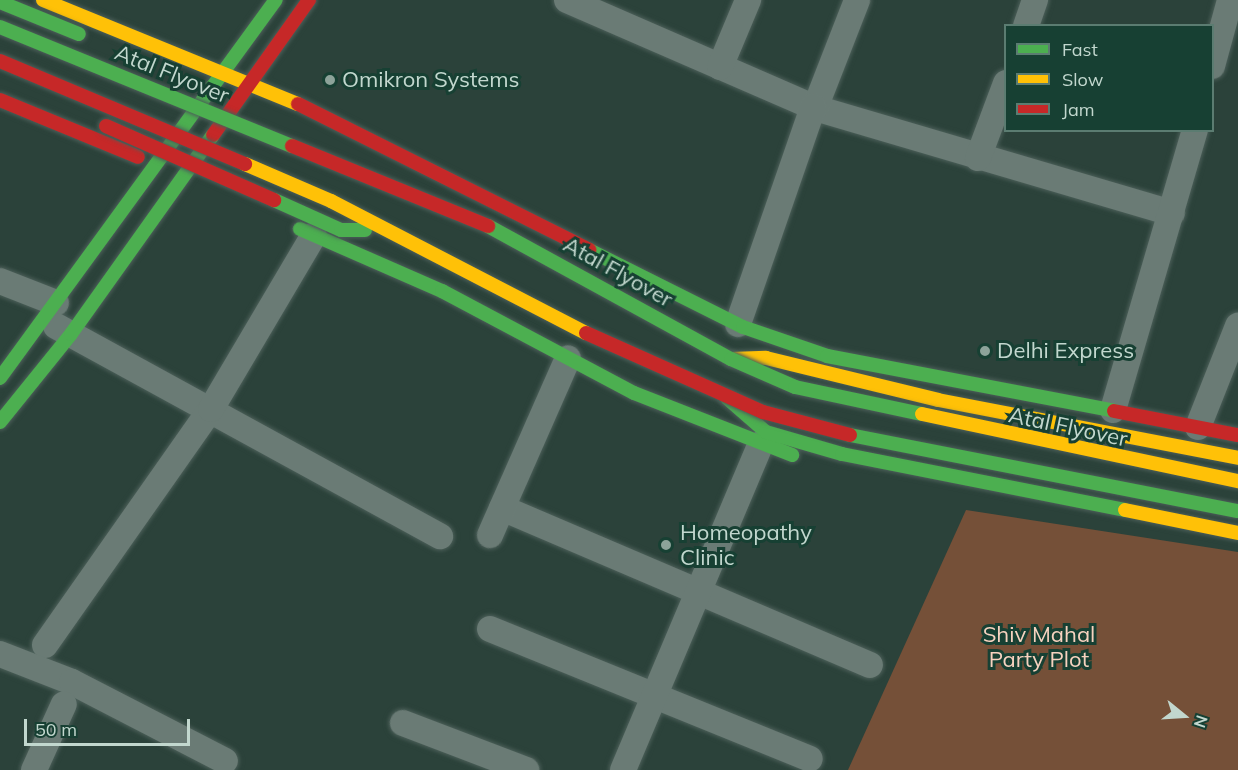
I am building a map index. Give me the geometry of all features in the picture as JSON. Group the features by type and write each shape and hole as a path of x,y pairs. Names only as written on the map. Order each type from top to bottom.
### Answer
{"main road":[{"path":"43,0 250,82 521,211 738,324 827,356 1238,435"},
{"path":"0,378 50,312 221,71 276,0"},
{"path":"0,422 71,334 309,0"},
{"path":"0,2 93,40"},
{"name":"Atal Flyover","path":"0,27 392,186 563,265 731,359 795,387 865,405 1238,481"},
{"name":"Atal Flyover","path":"0,61 170,129 388,231 579,330 763,412 865,439 1238,511"},
{"path":"197,84 247,106"},
{"path":"0,100 152,166 183,177 442,291 634,393 761,444 856,471 1238,544"},
{"path":"91,119 341,230 388,231"},
{"path":"332,144 375,164 392,186"},
{"path":"731,359 766,358 938,400 1238,458"},
{"path":"725,396 744,418 766,432 842,454 1238,533"}],"street":[{"path":"567,0 814,108 978,158 1172,213"},
{"path":"720,67 748,0"},
{"path":"738,324 814,108 857,0"},
{"path":"1027,24 1035,0"},
{"path":"1214,59 1230,0"},
{"path":"978,158 1004,86"},
{"path":"0,108 152,166"},
{"path":"1113,410 1194,132"},
{"path":"45,645 211,409 314,235"},
{"path":"0,281 50,312 71,334 440,536"},
{"path":"1198,427 1238,326"},
{"path":"490,535 568,358"},
{"path":"623,770 761,444"},
{"path":"502,508 870,665"},
{"path":"490,629 810,759"},
{"path":"0,654 72,682 225,761"},
{"path":"34,770 64,704"},
{"path":"404,723 526,770"}],"green space":[{"name":"Shiv Mahal Party Plot","path":"966,510 1238,552 1238,770 848,770"}],"traffic: fast":[{"path":"0,378 276,0"},
{"path":"0,2 79,34"},
{"path":"0,27 292,146"},
{"path":"0,422 71,334 213,135"},
{"path":"274,200 341,230 365,230"},
{"path":"488,226 731,359 795,387 922,414"},
{"path":"300,229 442,291 634,393 792,455"},
{"path":"589,250 743,327 827,356 1114,411"},
{"path":"727,398 766,432 842,454 1125,510"},
{"path":"850,435 1238,511"}],"traffic: slow":[{"path":"43,0 298,104"},
{"path":"245,164 331,201 586,333"},
{"path":"731,359 766,358 938,400 1238,458"},
{"path":"922,414 1238,481"},
{"path":"1125,510 1238,533"}],"traffic: jam":[{"path":"213,135 309,0"},
{"path":"0,61 245,164"},
{"path":"0,100 138,157"},
{"path":"298,104 589,250"},
{"path":"106,126 274,200"},
{"path":"292,146 488,226"},
{"path":"586,333 763,412 850,435"},
{"path":"1114,411 1238,435"}],"place":[{"name":"Omikron Systems","path":"330,80"},
{"name":"Delhi Express","path":"985,351"},
{"name":"Homeopathy Clinic","path":"666,545"}]}
